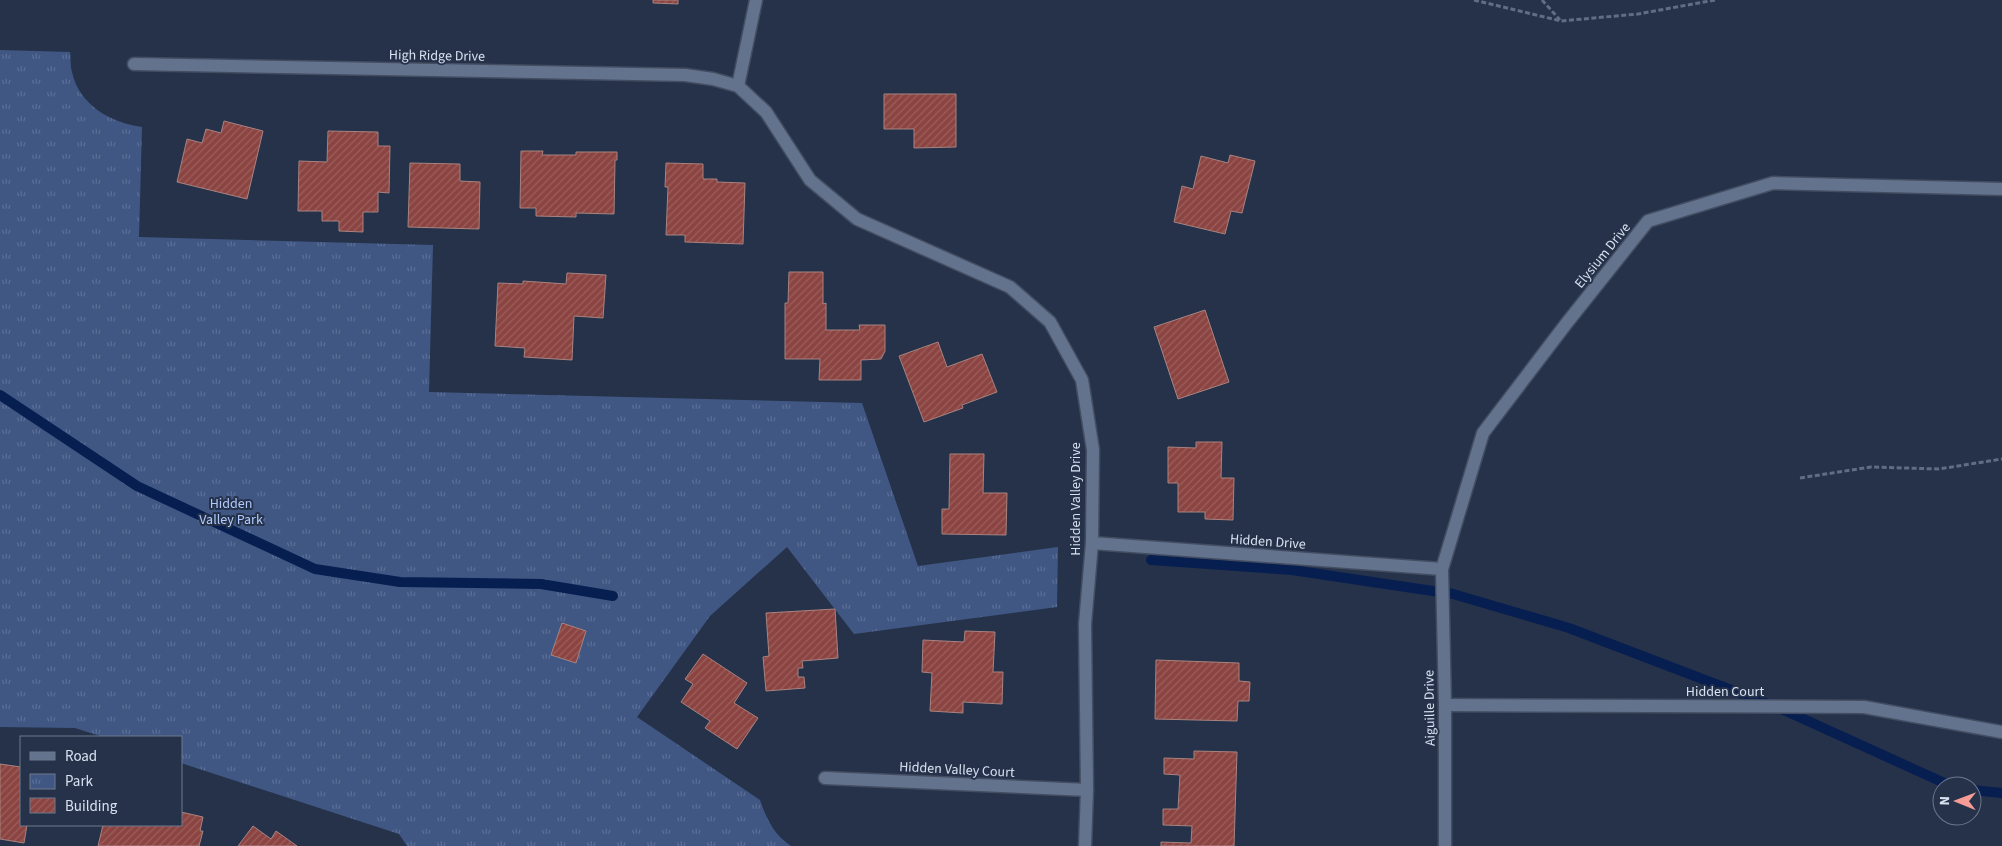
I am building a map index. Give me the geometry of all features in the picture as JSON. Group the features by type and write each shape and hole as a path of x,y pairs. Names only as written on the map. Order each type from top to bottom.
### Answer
{"street":[{"path":"738,86 756,0"},
{"name":"High Ridge Drive","path":"134,64 685,76 713,79 738,86"},
{"name":"Hidden Valley Drive","path":"738,86 766,112 810,180 857,219 1010,287 1050,322 1082,380 1093,450 1092,543 1085,624 1087,790 1085,846"},
{"name":"Elysium Drive","path":"1442,569 1483,433 1648,221 1773,183 2002,189"},
{"name":"Hidden Drive","path":"1092,543 1442,569"},
{"name":"Aiguille Drive","path":"1442,569 1445,705 1445,846"},
{"name":"Hidden Court","path":"1445,705 1864,707 2002,732"},
{"name":"Hidden Valley Court","path":"825,778 1087,790"}],"path":[{"path":"1474,0 1561,21 1638,14 1715,0"},
{"path":"1542,0 1561,21"},
{"path":"1800,478 1872,467 1939,469 2002,459"}],"green space":[{"name":"Hidden Valley Park","path":"0,50 70,52 71,69 76,84 89,103 108,117 142,127 139,237 433,245 429,392 862,403 918,566 1058,547 1057,607 854,634 787,547 710,616 637,717 760,800 771,826 791,846 407,846 399,834 182,763 182,736 100,736 75,728 0,727"}],"building":[{"path":"653,0 678,0 678,4 653,3"},
{"path":"884,94 956,94 956,147 914,148 914,129 884,129"},
{"path":"224,121 263,131 247,199 177,182 187,139 202,143 206,129 221,133"},
{"path":"328,131 378,132 378,146 390,146 389,193 378,192 378,212 363,212 363,232 339,231 339,221 322,221 322,211 298,211 299,161 327,162"},
{"path":"521,151 543,151 542,155 576,155 576,152 617,152 617,160 615,160 614,214 576,213 576,217 536,216 536,208 520,208"},
{"path":"1230,155 1255,161 1242,213 1231,211 1225,234 1174,222 1182,186 1193,189 1201,156 1228,163"},
{"path":"410,163 460,164 460,181 480,182 479,229 408,227"},
{"path":"666,163 703,164 703,179 717,179 717,182 745,183 743,244 685,242 685,235 666,235 668,187 665,187"},
{"path":"789,272 823,272 823,304 826,303 826,330 860,330 859,325 885,325 885,351 881,359 861,360 861,380 819,380 820,359 785,359 785,303 788,303"},
{"path":"567,273 606,275 603,318 574,316 572,360 524,357 525,348 495,346 498,283 523,284 523,281 566,284"},
{"path":"1205,310 1229,382 1178,399 1154,327"},
{"path":"938,342 947,367 982,354 997,392 962,405 963,408 924,422 899,356"},
{"path":"1196,442 1222,442 1221,478 1234,478 1233,520 1205,519 1205,512 1178,512 1178,483 1168,483 1168,447 1196,448"},
{"path":"950,454 984,454 983,493 1007,493 1006,535 942,534 942,509 949,509"},
{"path":"835,609 838,658 802,661 803,668 798,668 798,677 804,677 805,688 766,691 763,657 769,656 766,613"},
{"path":"562,623 586,631 576,663 551,655"},
{"path":"965,631 995,632 993,672 1003,672 1002,704 963,702 963,713 930,711 932,673 922,672 923,640 964,642"},
{"path":"703,654 747,683 734,703 758,718 737,749 705,728 710,721 681,702 693,684 685,679"},
{"path":"1156,660 1239,663 1239,681 1250,682 1249,701 1238,701 1237,721 1155,719"},
{"path":"1194,751 1237,752 1234,846 1161,846 1161,842 1191,843 1192,826 1163,825 1163,809 1178,809 1180,775 1164,774 1164,758 1194,759"},
{"path":"0,764 20,767 20,826 27,826 24,843 0,839"},
{"path":"182,812 203,817 200,831 203,831 199,846 98,846 103,826 182,826"},
{"path":"253,826 271,839 276,831 297,846 238,846"}],"waterway":[{"path":"0,395 137,486 315,569 400,582 541,584 613,596"},
{"path":"1151,560 1292,570 1453,594 1569,628 1786,711 1932,777"},
{"path":"1982,791 2002,793"}]}
